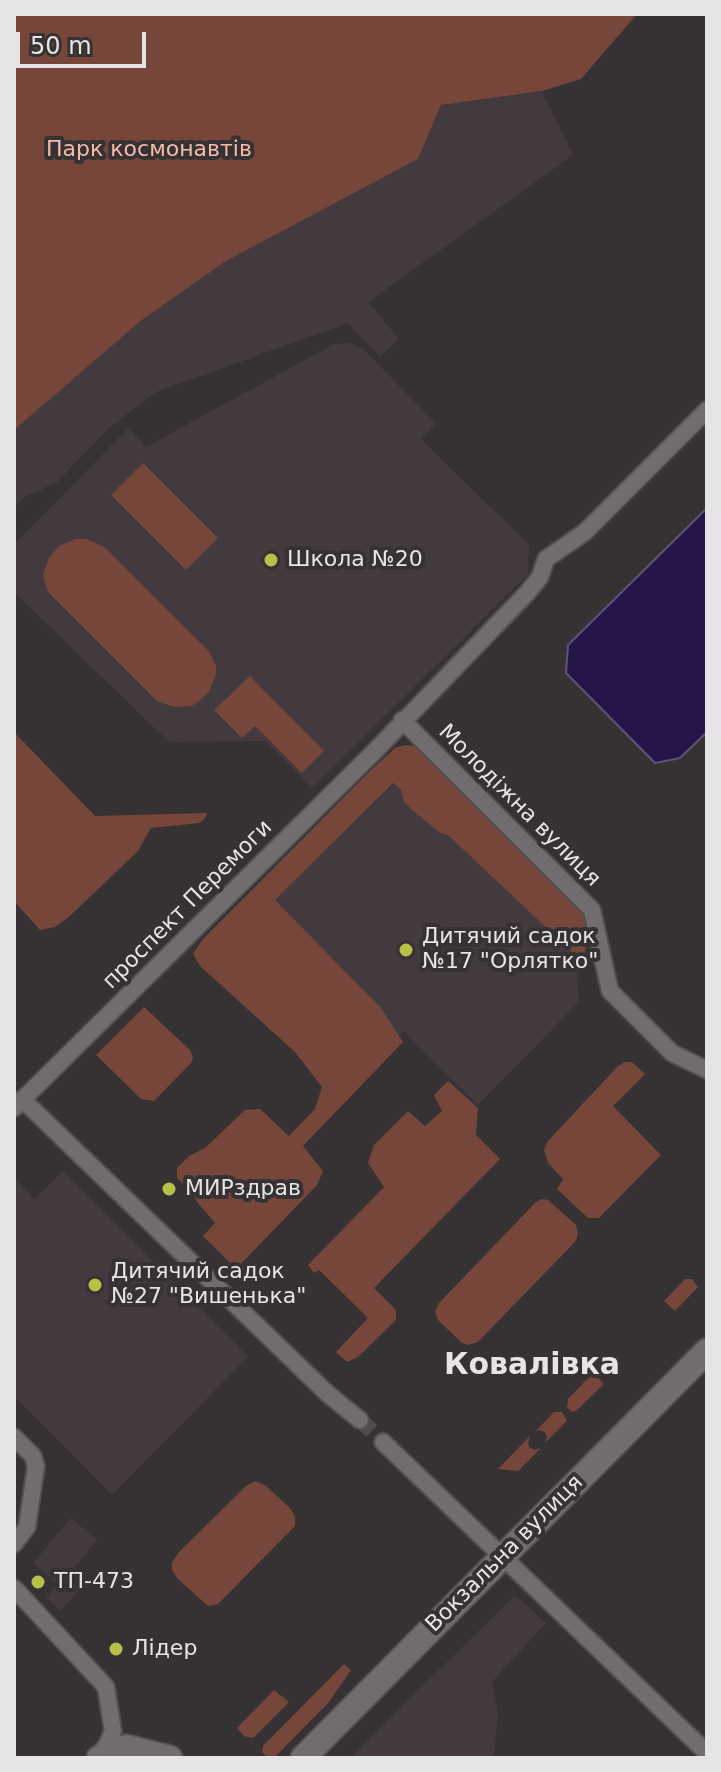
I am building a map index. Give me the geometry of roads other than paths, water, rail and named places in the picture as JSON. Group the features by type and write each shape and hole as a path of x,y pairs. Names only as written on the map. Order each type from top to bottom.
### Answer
{"main road":[{"name":"Вокзальна вулиця","path":"303,1758 707,1351"},
{"path":"97,1758 126,1747 170,1758"},
{"path":"106,1758 129,1758"}],"street":[{"name":"проспект Перемоги","path":"360,1420 328,1394 18,1103 311,814 528,592 540,577 546,559 585,532 707,410"},
{"name":"Молодіжна вулиця","path":"402,720 592,910 610,991 672,1053 707,1070"},
{"path":"14,1437 33,1456 36,1466 27,1527 14,1544"},
{"path":"383,1442 707,1753"},
{"path":"14,1588 106,1687 113,1731 97,1758"}],"tunnel":[{"path":"360,1420 383,1442"}],"place":[{"name":"Школа №20","path":"271,560"},
{"name":"Дитячий садок №17 \"Орлятко\"","path":"406,950"},
{"name":"МИРздрав","path":"169,1189"},
{"name":"Дитячий садок №27 \"Вишенька\"","path":"95,1285"},
{"name":"ТП-473","path":"38,1582"},
{"name":"Лідер","path":"116,1649"}],"district":[{"name":"Ковалівка","path":"532,1366"}],"park label":[{"name":"Парк космонавтів","path":"149,150"}]}
